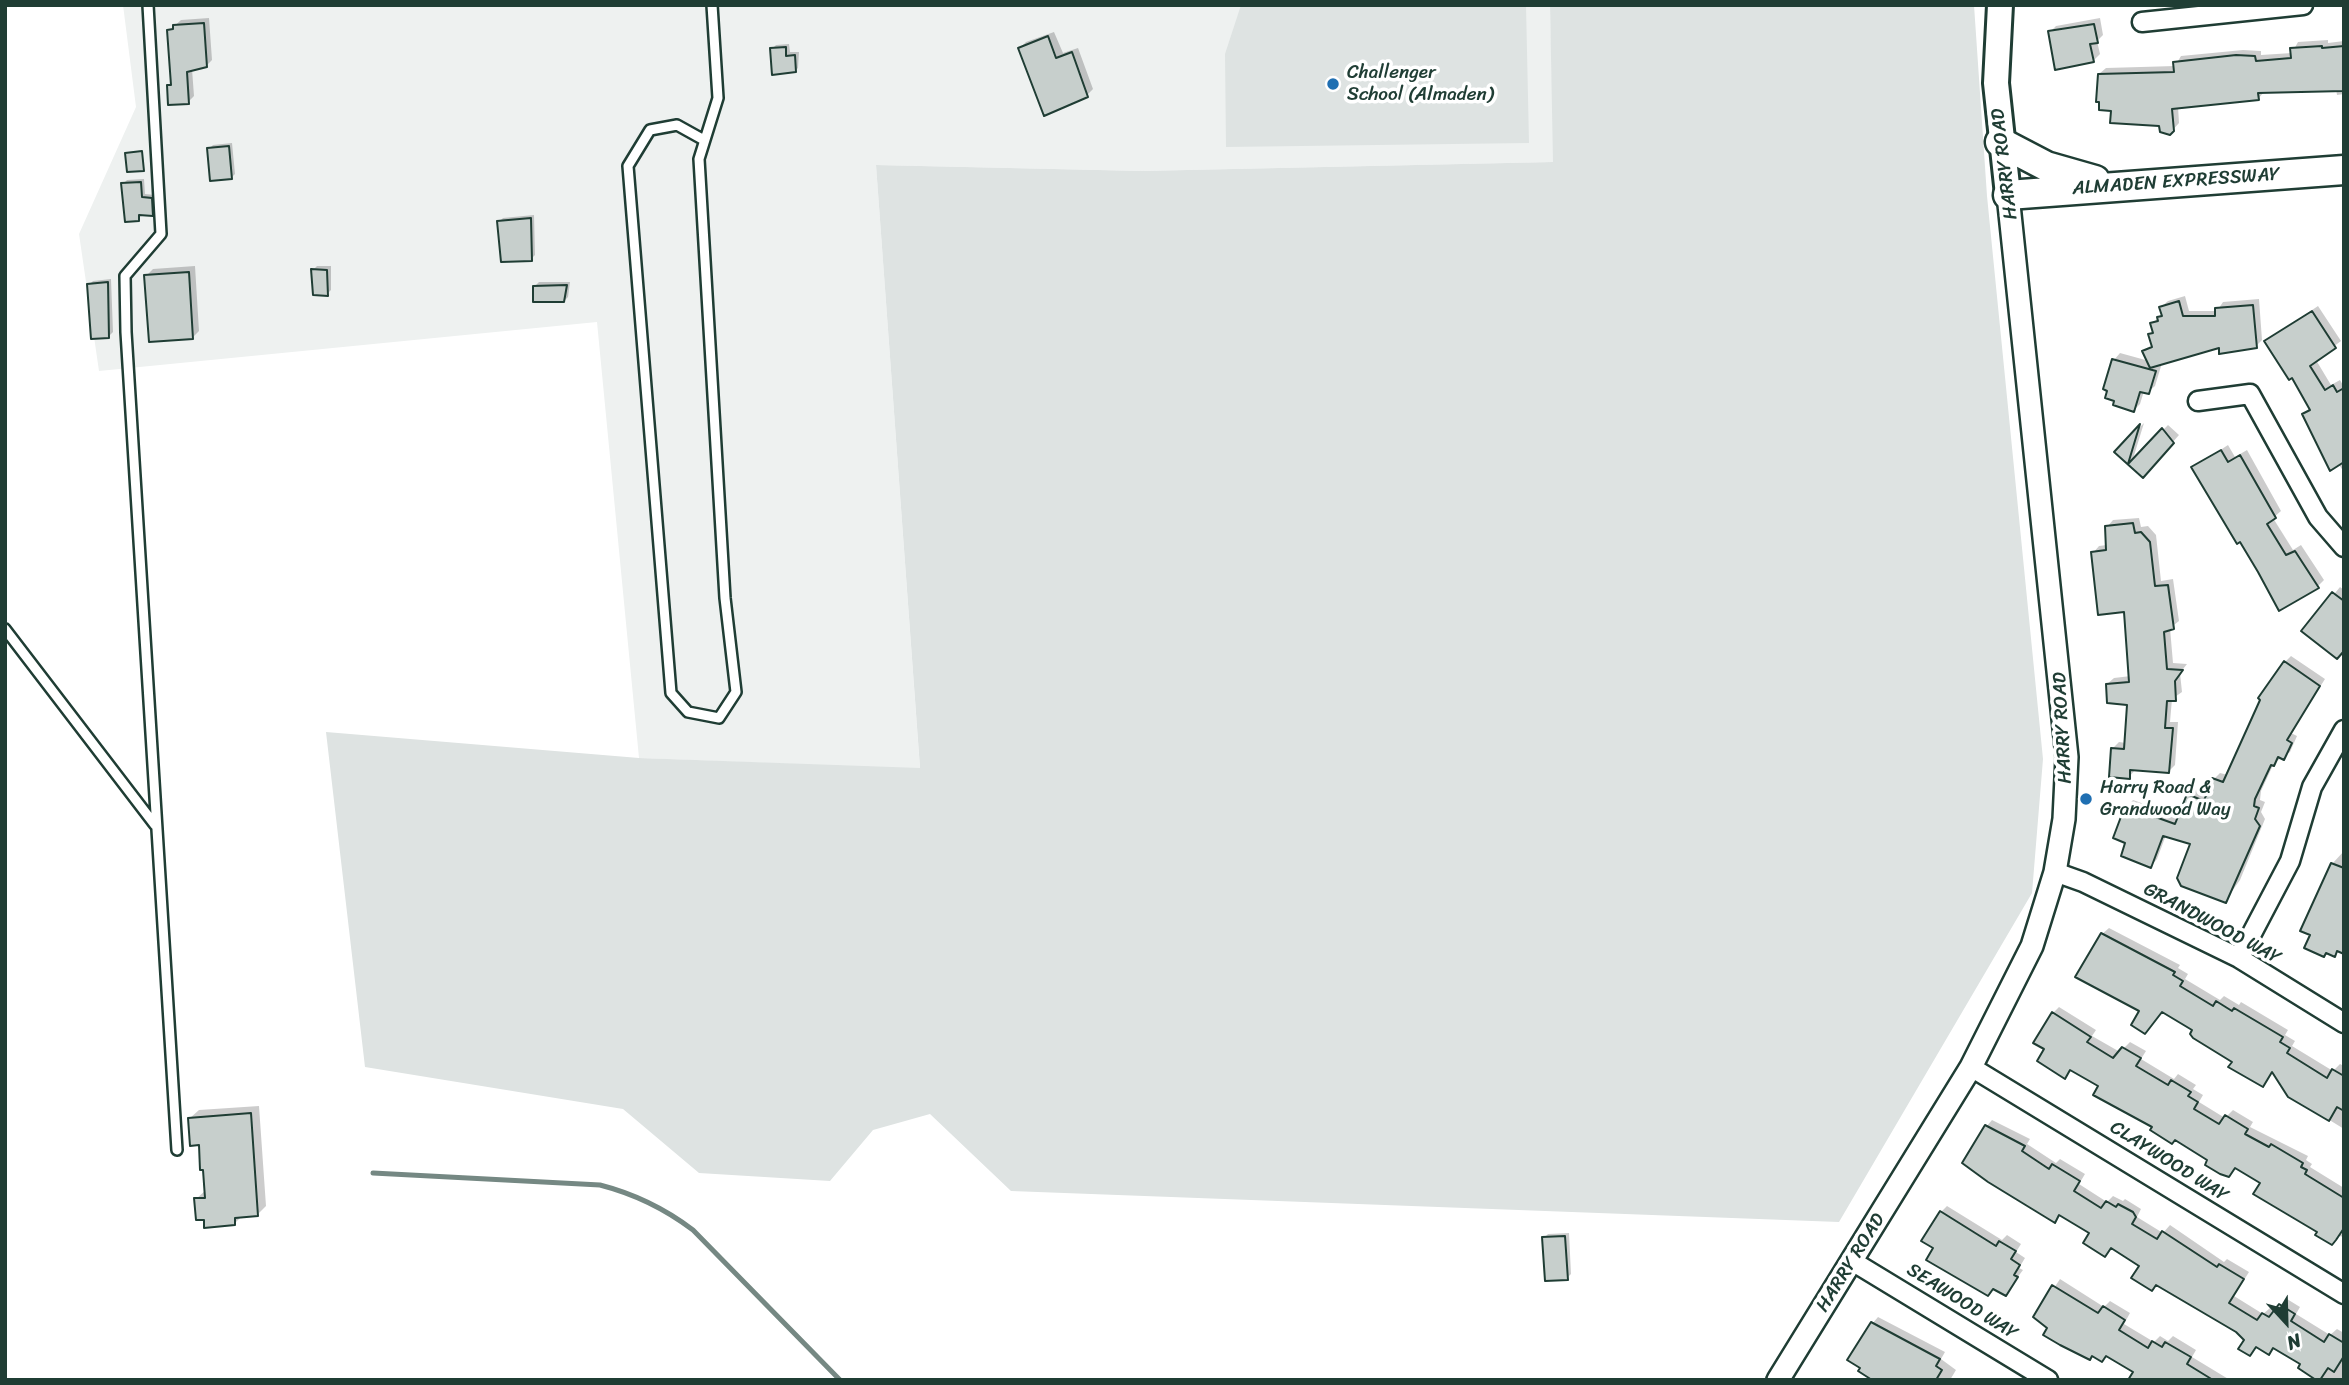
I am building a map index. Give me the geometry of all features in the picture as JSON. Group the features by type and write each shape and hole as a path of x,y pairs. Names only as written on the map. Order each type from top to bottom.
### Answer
{"main road":[{"name":"HARRY ROAD","path":"2000,5 1996,83 2000,142 2008,195"},
{"path":"2000,142 2046,166 2111,186"},
{"name":"ALMADEN EXPRESSWAY","path":"2008,195 2344,170"}],"street":[{"path":"2142,22 2303,5"},
{"name":"HARRY ROAD","path":"1778,1380 1971,1067 2032,946 2055,872 2064,819 2067,757 2008,195"},
{"path":"2198,401 2250,394 2318,517 2344,547"},
{"path":"2239,958 2290,861 2312,787 2344,730"},
{"name":"GRANDWOOD WAY","path":"2055,872 2083,882 2239,958 2344,1023"},
{"name":"CLAYWOOD WAY","path":"1971,1067 2344,1294"},
{"name":"SEAWOOD WAY","path":"1852,1261 2048,1380"}],"lane":[{"path":"148,5 161,234 125,276 131,440 177,1150"},
{"path":"704,140 677,125 650,130 628,166 671,693 688,712 719,718 736,691 726,598 699,159 718,98 712,5"},
{"path":"5,629 156,826"}],"shaded area":[{"path":"123,5 1550,5 1554,162 1142,171 876,165 920,769 639,758 597,322 99,371 79,234 136,107"},
{"path":"1241,5 1526,5 1529,143 1226,147 1225,54"},
{"path":"1550,5 1974,5 1987,196 2043,759 2032,893 1839,1222 1011,1191 930,1114 873,1130 830,1181 699,1173 623,1109 365,1067 326,732 639,758 920,768 876,165 1142,171 1553,162"}],"building":[{"path":"204,23 207,67 187,72 189,104 168,105 167,85 171,85 167,30 173,29 173,25"},
{"path":"2094,24 2098,43 2090,44 2094,62 2055,70 2048,31"},
{"path":"1048,36 1056,58 1072,52 1088,97 1044,116 1018,48"},
{"path":"2344,46 2344,91 2258,93 2259,100 2172,109 2174,131 2170,135 2160,132 2159,126 2110,123 2111,111 2099,110 2099,102 2096,102 2098,74 2174,72 2173,62 2236,55 2255,56 2256,61 2291,58 2290,48"},
{"path":"786,47 786,56 795,55 796,72 772,75 770,48"},
{"path":"229,146 232,179 210,181 207,148"},
{"path":"142,151 144,171 127,172 125,153"},
{"path":"141,182 142,197 152,198 153,216 139,215 139,221 125,222 121,183"},
{"path":"531,218 532,261 501,262 497,221"},
{"path":"311,269 327,270 328,296 313,295"},
{"path":"189,272 193,339 149,342 144,275"},
{"path":"108,282 109,338 91,339 87,284"},
{"path":"567,285 564,302 533,302 533,286"},
{"path":"2179,301 2183,316 2215,316 2215,308 2253,305 2257,348 2219,354 2219,348 2150,368 2142,351 2152,347 2148,334 2153,333 2150,323 2158,321 2157,317 2162,316 2159,307"},
{"path":"2312,311 2336,348 2310,366 2325,390 2333,385 2337,392 2344,388 2344,462 2330,471 2302,414 2310,410 2292,378 2289,380 2264,341"},
{"path":"2112,359 2156,371 2149,394 2140,392 2134,412 2113,405 2114,401 2105,398 2107,391 2103,389"},
{"path":"2140,424 2128,464 2162,428 2174,443 2143,478 2114,452"},
{"path":"2221,450 2228,462 2240,455 2276,518 2267,524 2286,555 2295,551 2319,588 2279,611 2240,542 2237,544 2191,467"},
{"path":"2133,523 2135,533 2141,532 2150,542 2155,586 2168,585 2174,629 2164,632 2167,669 2183,670 2175,681 2176,701 2167,701 2165,728 2173,728 2169,773 2130,770 2130,779 2109,777 2111,748 2124,749 2127,705 2107,703 2106,684 2129,682 2124,612 2098,615 2091,552 2106,550 2105,526"},
{"path":"2332,592 2344,601 2344,651 2337,659 2301,631"},
{"path":"2284,661 2320,686 2287,740 2292,743 2284,760 2278,757 2274,766 2271,765 2255,799 2254,806 2259,808 2255,819 2260,826 2226,903 2181,886 2177,878 2190,844 2163,836 2151,868 2121,856 2125,843 2113,838 2125,806 2175,824 2187,794 2204,801 2212,778 2223,782 2260,700 2258,698"},
{"path":"2331,863 2344,868 2344,954 2337,951 2335,957 2326,953 2324,957 2304,948 2310,935 2300,931"},
{"path":"2101,933 2175,972 2173,975 2183,981 2180,986 2213,1006 2216,1001 2232,1011 2234,1008 2283,1037 2280,1042 2290,1048 2287,1053 2327,1078 2332,1069 2344,1076 2344,1111 2337,1107 2329,1121 2288,1097 2272,1072 2263,1087 2228,1067 2232,1062 2193,1038 2190,1034 2192,1030 2162,1012 2145,1034 2131,1025 2139,1011 2075,977"},
{"path":"2052,1012 2091,1037 2087,1042 2113,1058 2122,1047 2141,1058 2136,1066 2168,1085 2171,1080 2191,1092 2188,1096 2198,1102 2194,1109 2219,1124 2225,1115 2248,1129 2245,1134 2269,1147 2271,1144 2303,1163 2301,1167 2307,1170 2305,1174 2344,1198 2344,1228 2332,1245 2315,1235 2317,1232 2253,1194 2260,1183 2235,1168 2229,1177 2220,1174 2205,1165 2207,1160 2175,1140 2172,1144 2150,1130 2152,1127 2093,1095 2098,1086 2070,1070 2065,1079 2037,1061 2044,1049 2033,1043"},
{"path":"251,1113 258,1216 235,1218 235,1225 204,1228 204,1220 196,1220 194,1198 205,1198 203,1170 200,1170 199,1145 190,1146 188,1118"},
{"path":"1985,1125 2025,1146 2022,1151 2049,1169 2052,1164 2080,1181 2074,1191 2101,1208 2106,1201 2116,1207 2118,1204 2133,1212 2136,1217 2132,1224 2157,1239 2162,1231 2217,1267 2219,1264 2244,1279 2229,1303 2257,1320 2262,1313 2269,1317 2279,1304 2295,1314 2291,1321 2324,1342 2329,1334 2344,1343 2344,1356 2334,1372 2328,1368 2320,1380 2316,1380 2298,1368 2300,1364 2273,1348 2269,1355 2256,1347 2250,1356 2238,1349 2244,1340 2236,1332 2156,1285 2152,1291 2131,1278 2139,1266 2111,1248 2105,1257 2083,1243 2089,1233 2059,1215 2055,1223 1988,1182 1962,1163"},
{"path":"1940,1211 1996,1246 1999,1241 2016,1251 2011,1259 2020,1265 2014,1275 2018,1277 2006,1296 1993,1289 1988,1296 1926,1260 1933,1248 1921,1241"},
{"path":"1565,1236 1568,1280 1545,1281 1542,1237"},
{"path":"2052,1285 2098,1313 2103,1306 2125,1320 2119,1330 2148,1348 2152,1341 2162,1347 2165,1342 2191,1357 2187,1364 2213,1380 2128,1380 2133,1372 2106,1356 2102,1362 2092,1356 2090,1360 2043,1335 2047,1328 2033,1317"},
{"path":"1871,1322 1940,1359 1936,1366 1942,1370 1936,1380 1872,1380 1858,1371 1860,1368 1847,1360"}],"waterway":[{"path":"373,1173 600,1185 637,1197 660,1208 693,1230 840,1380"}],"place":[{"name":"Challenger School (Almaden)","path":"1333,84"},
{"name":"Harry Road & Grandwood Way","path":"2086,799"}]}
